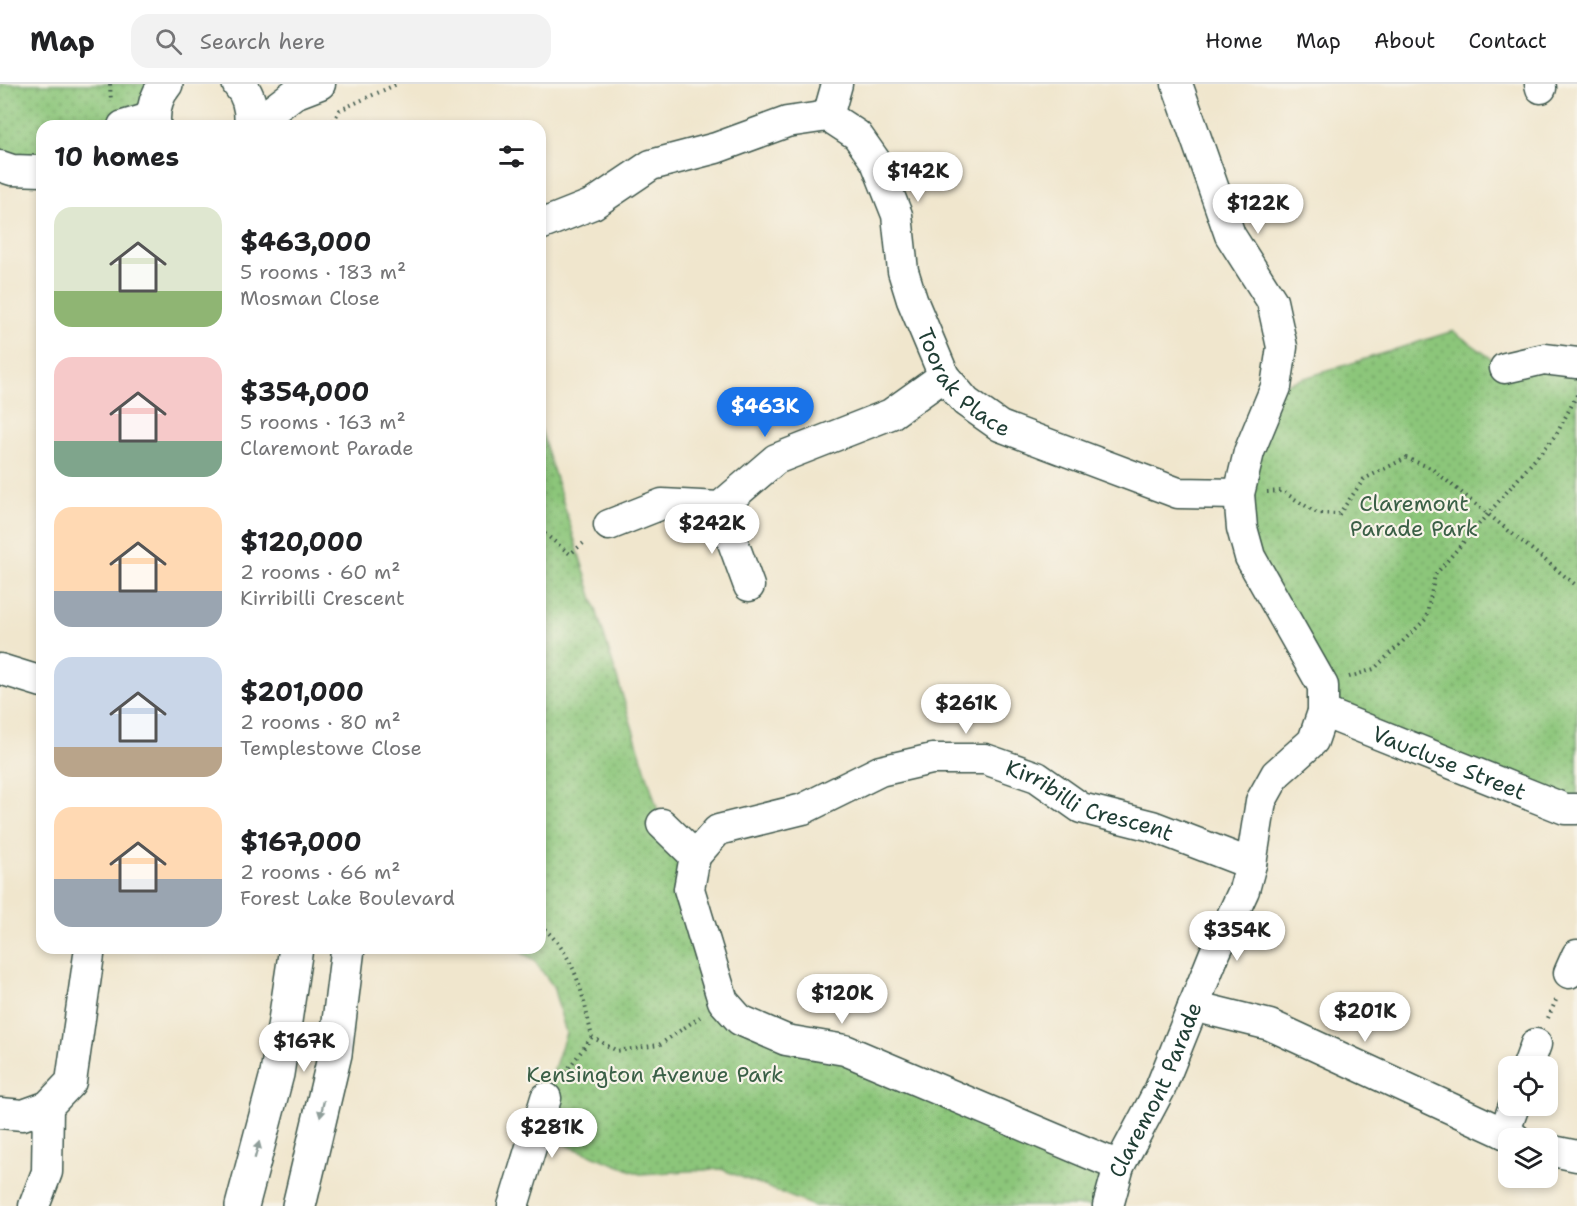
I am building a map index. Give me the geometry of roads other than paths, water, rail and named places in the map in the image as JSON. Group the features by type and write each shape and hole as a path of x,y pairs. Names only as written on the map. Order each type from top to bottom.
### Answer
{"main road":[{"path":"239,84 249,99 252,120"},
{"path":"145,120 164,85"},
{"path":"242,1206 277,1074 295,954"},
{"path":"299,1206 334,1054 347,954"}],"street":[{"path":"260,120 294,94 320,84"},
{"path":"546,223 593,204 651,165 716,148 787,122 828,116 837,84"},
{"path":"1177,84 1230,235 1272,301 1282,347 1276,387 1250,452 1239,494 1242,528 1250,557 1323,699"},
{"name":"Toorak Place","path":"828,116 857,135 876,162 897,215 903,271 909,290 944,376 966,402 1000,426 1178,493 1239,494"},
{"path":"4,177 36,172"},
{"path":"1505,368 1544,359 1577,363"},
{"path":"609,525 662,504 720,507 776,459 891,414 944,376"},
{"path":"720,507 749,586"},
{"path":"0,669 36,680"},
{"name":"Vaucluse Street","path":"1323,699 1565,809 1577,809"},
{"name":"Claremont Parade","path":"1108,1206 1119,1166 1160,1089 1214,955 1244,890 1251,864 1261,801 1276,774 1313,741 1323,699"},
{"name":"Kirribilli Crescent","path":"695,856 718,830 803,809 880,771 932,759 985,759 1037,777 1081,808 1152,826 1251,864"},
{"path":"662,824 695,856 689,888 723,1001 740,1020 786,1040 845,1050 1119,1166"},
{"path":"0,1113 23,1115 48,1106 71,1082 89,954"},
{"path":"1193,1006 1270,1025 1498,1130"},
{"path":"513,1206 546,1098"},
{"path":"34,1206 47,1172 48,1106"},
{"path":"1558,1152 1577,1156"}],"park label":[{"name":"Claremont Parade Park","path":"1414,516"},
{"name":"Kensington Avenue Park","path":"655,1074"}]}
